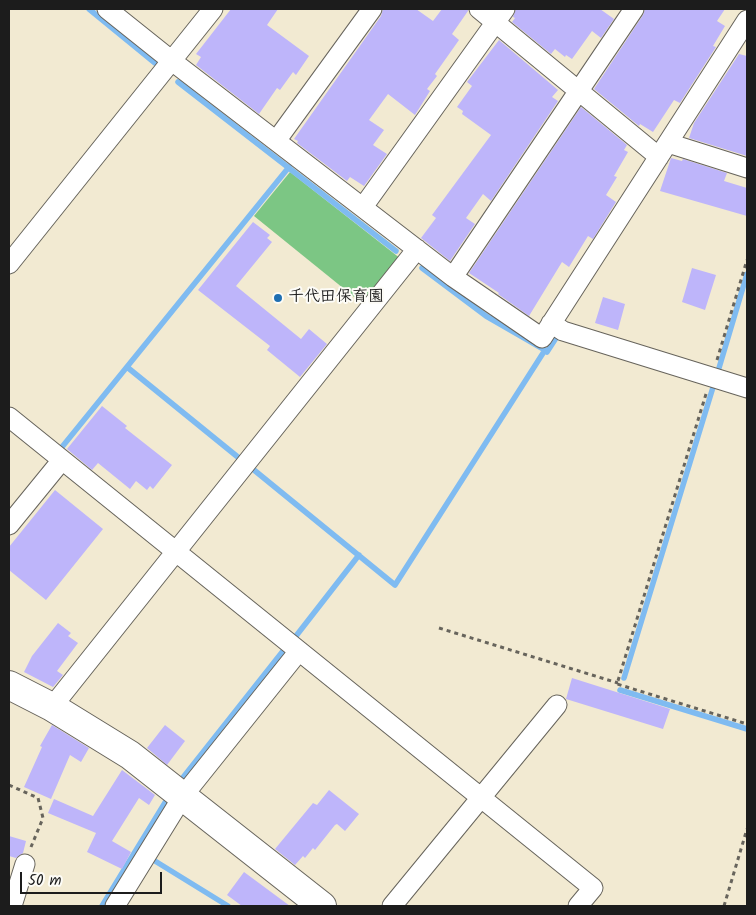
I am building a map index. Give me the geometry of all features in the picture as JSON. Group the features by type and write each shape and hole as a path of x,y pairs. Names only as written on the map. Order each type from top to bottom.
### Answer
{"street":[{"path":"107,9 453,277 542,338 663,150 744,30"},
{"path":"9,264 213,9"},
{"path":"276,141 372,9"},
{"path":"479,9 500,16 578,91 663,150 747,168"},
{"path":"453,277 634,9"},
{"path":"363,207 500,16"},
{"path":"52,707 417,249"},
{"path":"551,323 563,331 747,388"},
{"path":"9,417 593,888 578,906"},
{"path":"9,525 62,460"},
{"path":"115,906 183,796 299,651"},
{"path":"9,685 52,707 130,755 322,906"},
{"path":"392,906 557,705"},
{"path":"12,906 25,864"}],"path":[{"path":"618,683 747,260"},
{"path":"439,628 747,724"},
{"path":"9,785 38,798 43,818 25,864"},
{"path":"724,906 747,830"}],"green space":[{"path":"290,172 401,259 364,305 254,216"}],"building":[{"path":"231,9 278,9 267,25 309,56 296,75 293,72 280,90 277,88 259,114 196,65 201,57 196,54"},
{"path":"383,9 416,9 433,21 442,9 468,9 468,11 452,34 459,40 435,74 437,76 427,89 430,91 415,115 388,94 369,120 384,130 373,145 387,154 364,186 350,177 347,181 294,139 381,16"},
{"path":"516,9 600,9 614,19 601,38 592,31 572,59 566,55 565,57 555,49 551,54 512,22 515,18 513,17"},
{"path":"645,9 725,9 717,21 725,26 713,46 716,47 680,103 674,100 653,132 640,124 639,126 594,89 643,15"},
{"path":"499,40 558,90 552,97 558,101 491,201 483,194 466,218 475,224 450,261 421,238 436,218 432,215 491,135 462,114 463,111 457,107 472,86 467,82"},
{"path":"739,54 747,56 747,156 689,138 694,123"},
{"path":"581,107 627,145 624,150 628,152 614,176 617,177 606,195 616,202 593,239 588,236 569,267 562,262 529,316 469,273"},
{"path":"671,158 682,161 683,159 727,173 724,181 747,188 747,216 660,191"},
{"path":"253,222 270,235 267,238 272,242 236,286 301,339 309,329 327,344 300,377 267,350 270,346 198,290"},
{"path":"692,268 716,275 705,310 682,302"},
{"path":"603,297 625,304 618,330 595,323"},
{"path":"102,406 127,426 125,428 172,465 153,489 150,486 147,490 136,481 130,489 98,463 92,470 67,449"},
{"path":"55,490 103,529 46,600 9,570 9,547"},
{"path":"58,623 71,633 68,636 78,643 57,671 63,675 53,687 24,672 32,656"},
{"path":"572,678 670,709 663,729 566,699"},
{"path":"52,725 89,748 81,762 70,755 51,799 24,787 42,747 40,746"},
{"path":"165,725 185,741 167,765 147,748"},
{"path":"122,770 155,795 149,805 139,798 112,841 131,852 122,869 87,852 96,833 48,813 54,799 93,816"},
{"path":"329,790 359,814 345,831 337,824 335,825 315,850 313,848 305,858 303,856 295,865 275,849 313,803 317,805"},
{"path":"9,836 26,841 23,853 16,858 9,856"},
{"path":"244,872 290,906 242,906 227,895"}],"waterway":[{"path":"89,9 155,63"},
{"path":"178,82 396,251"},
{"path":"62,447 289,167"},
{"path":"422,268 486,316 545,350"},
{"path":"719,368 747,274"},
{"path":"254,470 395,585 545,350 547,352 558,335 560,335"},
{"path":"127,367 239,458"},
{"path":"624,678 714,384"},
{"path":"296,636 359,555"},
{"path":"181,780 283,651"},
{"path":"620,690 747,729"},
{"path":"102,906 166,801"},
{"path":"155,861 228,906"}],"place":[{"name":"千代田保育園","path":"278,298"}]}
